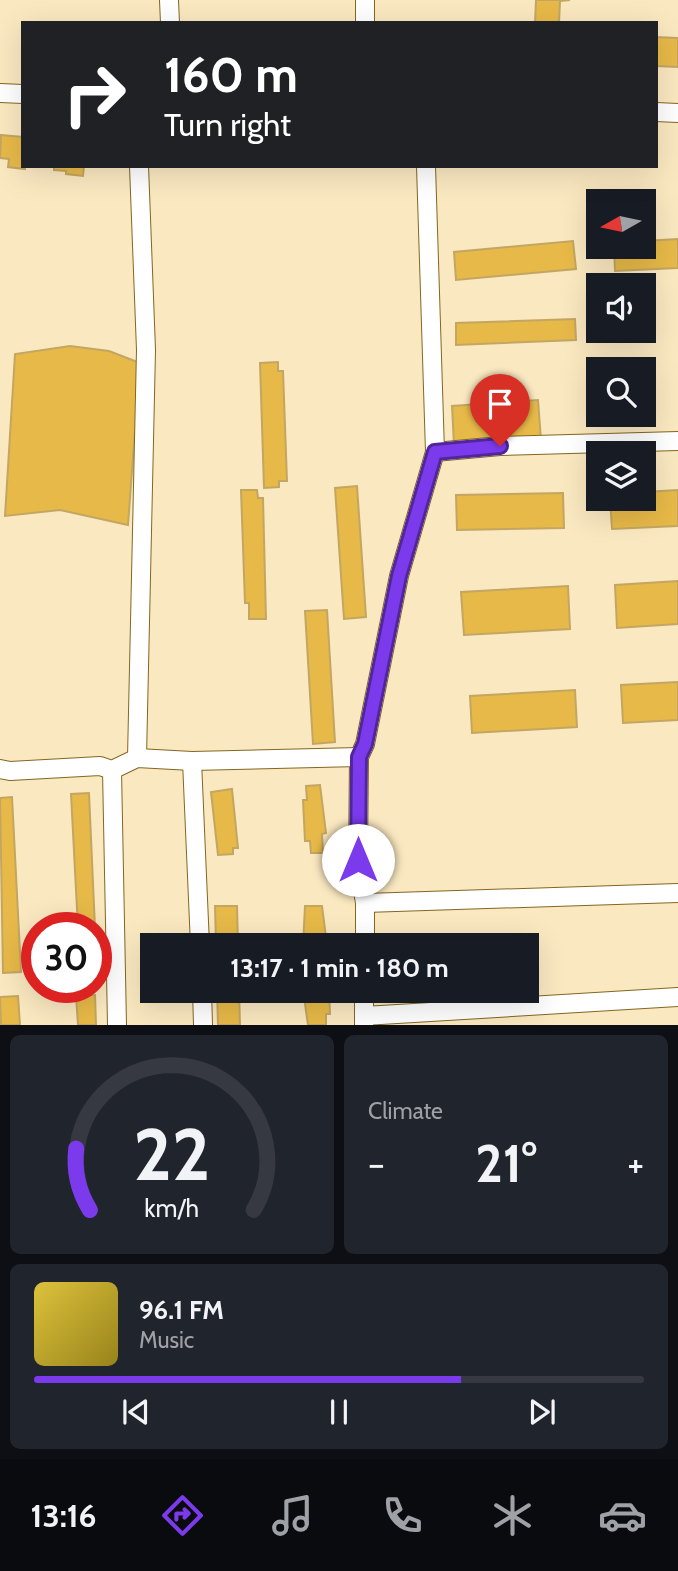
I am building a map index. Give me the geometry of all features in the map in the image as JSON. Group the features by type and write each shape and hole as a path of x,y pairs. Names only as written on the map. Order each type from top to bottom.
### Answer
{"street":[{"path":"170,0 170,21"},
{"path":"365,0 365,21"},
{"path":"0,93 21,94"},
{"path":"658,112 678,113"},
{"path":"137,758 146,351 139,168"},
{"path":"365,933 365,903 358,860 359,757 365,744 399,576 435,452 426,168"},
{"path":"435,452 500,446 678,441"},
{"path":"0,769 10,771 100,766 112,770 137,758 192,761 359,757"},
{"path":"192,761 199,933"},
{"path":"112,770 117,1025"},
{"path":"365,903 678,893"},
{"path":"364,1003 364,1021 678,997"},
{"path":"202,1003 203,1025"}],"building":[{"path":"536,0 570,0 560,1 559,21 535,21"},
{"path":"658,37 678,38 678,67 658,66"},
{"path":"1,135 21,137 21,168 25,169 8,167 9,159 0,158"},
{"path":"54,168 84,168 83,176"},
{"path":"678,239 678,268 615,271 614,259 656,259 656,240"},
{"path":"573,241 576,269 456,280 454,252"},
{"path":"575,319 576,340 456,345 456,323"},
{"path":"70,346 109,351 140,363 128,525 60,510 5,516 15,354"},
{"path":"278,362 278,371 283,371 287,481 279,481 279,487 264,488 260,363"},
{"path":"538,400 541,440 454,445 452,406"},
{"path":"357,486 366,617 344,619 335,488"},
{"path":"241,490 257,490 258,498 263,498 266,619 249,619 249,603 245,603"},
{"path":"678,490 678,526 612,529 611,511 656,511 656,491"},
{"path":"563,493 564,528 457,530 456,495"},
{"path":"678,581 678,624 617,628 615,585"},
{"path":"568,586 570,629 464,635 461,592"},
{"path":"327,610 335,742 313,744 305,611"},
{"path":"678,682 678,720 623,723 621,685"},
{"path":"575,690 577,727 472,733 470,696"},
{"path":"320,785 326,833 322,834 323,853 311,853 310,841 305,841 303,800 307,800 306,786"},
{"path":"232,789 238,848 233,848 233,854 218,855 211,792"},
{"path":"89,793 94,912 77,912 71,794"},
{"path":"12,797 21,972 3,973 0,798"},
{"path":"215,906 237,906 238,933 216,933"},
{"path":"305,906 322,906 325,933 304,933"},
{"path":"18,996 20,1025 1,1025 0,997"},
{"path":"76,1003 95,1003 96,1025 78,1025"},
{"path":"217,1003 239,1003 240,1025 218,1025"},
{"path":"305,1003 330,1003 330,1014 326,1014 326,1025 308,1025"}],"route":[{"path":"358,860 359,757 365,744 399,576 435,452 500,446"}]}
